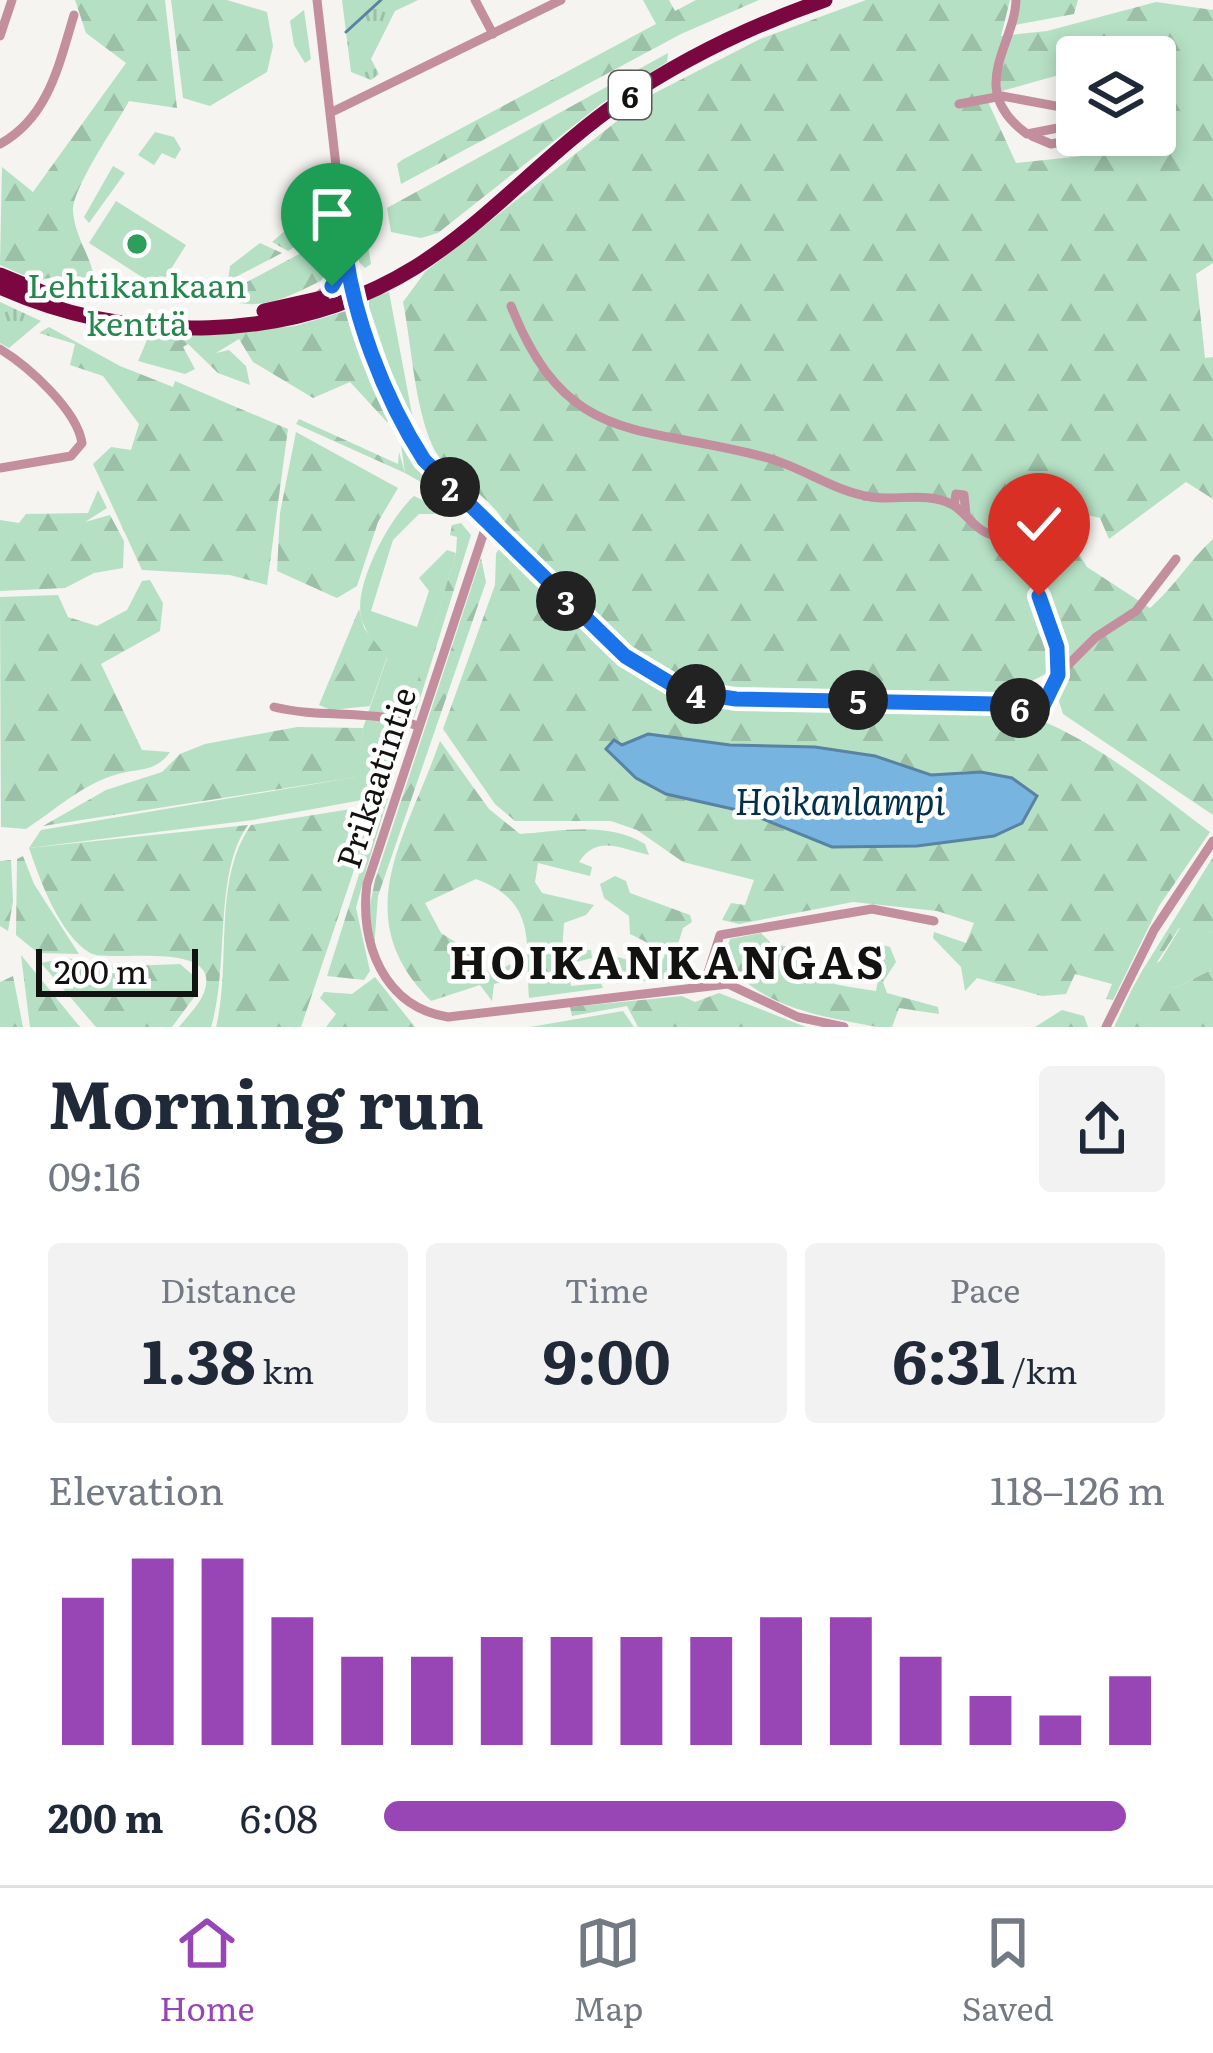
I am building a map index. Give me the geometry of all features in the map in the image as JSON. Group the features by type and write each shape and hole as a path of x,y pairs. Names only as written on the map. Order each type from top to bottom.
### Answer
{"highway":[{"name":"6","path":"0,287 71,314 179,329 286,318 415,267 573,136 661,75 745,31 825,0"},
{"name":"6","path":"0,275 74,304 160,319 240,315 352,293"}],"street":[{"path":"0,36 11,0"},
{"path":"317,0 334,111 352,293 406,433 424,460 487,526 625,656 683,691 736,699 997,704 1040,712 1058,675 1096,637 1136,611 1176,559"},
{"path":"476,0 493,34"},
{"path":"334,111 561,0"},
{"path":"1016,0 999,50 996,82 1016,126 1056,143"},
{"path":"0,144 22,130 46,96 74,15"},
{"path":"959,104 1002,96 1056,107"},
{"path":"1027,134 1056,128"},
{"path":"310,301 337,280 344,239"},
{"path":"511,306 537,366 591,416 769,458 813,480 872,497 922,498 954,505 978,528 1018,543 1027,552 1057,647 1058,675"},
{"path":"0,349 36,379 81,435 82,443 71,456 0,468"},
{"name":"Prikaatintie","path":"487,526 367,884 363,917 378,965 416,1010 469,1016 728,984 798,1017 844,1027"},
{"path":"274,707 313,717 383,713 418,726"},
{"path":"1106,1027 1154,930 1213,841"},
{"path":"704,985 720,935 826,913 883,909 934,921"},
{"path":"716,952 728,984"}],"green space":[{"path":"75,0 165,0 177,108 129,101 80,187 74,221 95,283 57,276 37,281 0,265 2,167 33,192 126,63 86,33"},
{"path":"171,0 227,0 267,12 273,46 267,72 210,106 183,98"},
{"path":"342,0 418,0 395,11 371,59 379,74 371,80 351,72"},
{"path":"643,0 669,0 675,11 696,0 759,0 681,34 401,184 397,164 402,160 656,24"},
{"path":"866,0 1010,0 1001,36 1047,31 1156,2 1213,10 1213,263 1196,274 1205,358 1213,357 1213,499 1186,482 1109,539 1100,518 1086,515 1073,544 1087,567 1150,608 1213,539 1213,815 1063,714 1050,672 1003,695 713,690 682,680 622,645 567,599 496,510 440,458 418,395 403,302 425,272 649,96 760,39"},
{"path":"1019,0 1078,0 1074,14 1015,25"},
{"path":"304,10 311,59 305,63 294,45 290,21"},
{"path":"668,53 667,62 601,104 438,233 421,238 391,232 387,208"},
{"path":"155,132 174,137 181,149 175,159 162,153 154,165 138,155"},
{"path":"113,166 125,173 89,223 84,217"},
{"path":"307,191 306,227 311,236 288,251 272,242 287,229"},
{"name":"Lehtikankaan kenttä","path":"116,201 186,245 159,288 89,243"},
{"path":"358,225 365,227 371,264 365,268 352,255 351,231"},
{"path":"329,238 325,258 330,276 274,301 239,303 245,283"},
{"path":"260,243 282,253 228,281 230,266"},
{"path":"389,292 415,430 429,457 412,433 369,307 369,298"},
{"path":"0,302 41,321 9,348 0,343"},
{"path":"346,311 392,420 387,422 350,382 313,398 253,362 239,339 216,353 229,350 246,366 250,385 218,373 188,344 183,347 195,369 185,374 138,361 147,340 295,326"},
{"path":"49,327 120,366 173,387 175,381 288,429 267,585 230,575 142,570 93,464 111,447 131,450 139,424 103,376 70,365 75,344 39,333"},
{"path":"299,419 398,464 399,452 405,473 296,424"},
{"path":"296,432 398,488 378,522 357,586 337,598 277,571 280,513"},
{"path":"400,438 433,489 405,473"},
{"path":"98,490 107,508 85,522 110,515 124,541 123,568 94,573 65,588 0,591 0,520 19,523 26,514 88,513"},
{"path":"414,496 452,514 419,514 393,540 371,611 417,627 429,591 419,578 447,550 456,553 384,796 253,820 29,848 41,830 356,777 363,728 387,658 363,623 363,587 385,535"},
{"path":"461,523 471,535 414,718 407,716 456,553 452,525"},
{"path":"501,547 629,667 707,706 1021,713 1096,749 1210,832 1159,906 1113,1000 1106,999 1112,984 1075,974 1066,994 1042,996 977,978 965,991 961,967 933,938 934,932 966,943 974,923 937,911 853,902 739,924 722,920 731,903 745,905 754,880 683,862 637,830 611,821 515,821 495,804 443,729 495,585 496,553","holes":["648,734 730,745 815,747 875,756 931,775 981,772 1012,778 1037,796 993,836 917,846 832,847 746,812 666,794 611,743 622,745"]},
{"path":"481,558 486,582 378,896 374,948 369,910 375,880"},
{"path":"150,580 163,603 160,631 101,664 142,750 170,752 153,766 93,784 26,829 1,827 0,597 58,595 68,617 97,626 127,610 142,581"},
{"path":"359,609 364,628 387,657 370,706 331,710 319,705"},
{"path":"297,727 363,728 357,777 43,826 106,790 162,772 180,754 205,744"},
{"path":"440,741 489,809 520,834 600,830 645,844 649,855 610,846 594,848 579,862 592,867 590,876 538,863 535,882 542,893 594,905 586,915 564,923 562,952 591,950 592,958 568,964 571,986 601,983 603,988 529,998 527,941 519,912 496,888 476,879 425,903 441,933 479,957 482,970 495,973 510,964 515,979 494,984 492,1001 480,985 431,1001 406,969 392,938 391,876"},
{"path":"388,798 367,867 357,864 375,807"},
{"path":"376,805 301,1027 216,1027 231,871 251,825"},
{"path":"248,825 230,869 211,1027 179,1027 202,997 206,978 199,966 163,956 90,953 60,920 29,848"},
{"path":"23,856 34,884 79,954 38,953 16,935 17,859"},
{"path":"1213,857 1213,931 1200,938 1179,928 1152,970 1142,971"},
{"path":"11,860 13,901 8,931 0,926 0,861"},
{"path":"362,865 367,867 356,908 370,971 364,980 327,976"},
{"path":"615,876 626,881 630,893 690,915 692,922 683,928 670,970 690,971 694,976 616,984 604,953 659,969 666,952 630,934 629,916 604,898 600,884"},
{"path":"1180,928 1200,937 1213,931 1213,969 1175,988 1159,984 1131,991 1142,971 1160,961"},
{"path":"761,933 771,943 789,947 814,976 876,991 880,969 869,954 880,944 890,947 896,962 883,982 887,993 938,1007 939,1014 899,1008 892,1027 878,1027 814,1014 770,998 736,972 725,954 730,939"},
{"path":"21,955 80,1027 30,1027"},
{"path":"67,958 105,967 180,964 194,976 198,992 172,1027 96,1027 41,963"},
{"path":"1213,969 1213,1027 1114,1027 1131,991 1159,983 1175,988"},
{"path":"13,976 23,1027 0,1027 0,982"},
{"path":"375,977 415,1027 326,1027 336,1014 320,998 324,992 352,994"},
{"path":"719,993 806,1027 638,1027 627,1006 572,1016 570,1007 682,996 695,1002"},
{"path":"1062,1010 1084,1016 1088,1027 1035,1027"},
{"path":"623,1011 634,1027 530,1027"}],"water":[{"name":"Hoikanlampi","path":"648,734 730,745 815,747 875,756 931,775 981,772 1012,778 1037,796 1022,823 994,836 917,846 832,847 746,812 666,794 636,778 606,749 614,740 622,745"}],"waterway":[{"path":"346,32 381,0"}],"place":[{"name":"Lehtikankaan kenttä","path":"137,244"}],"district":[{"name":"HOIKANKANGAS","path":"668,959"}],"route":[{"path":"332,286 339,274 344,239 350,288 406,433 424,460 625,656 683,691 736,699 947,701 1040,712 1058,675 1057,647 1039,596"}]}
